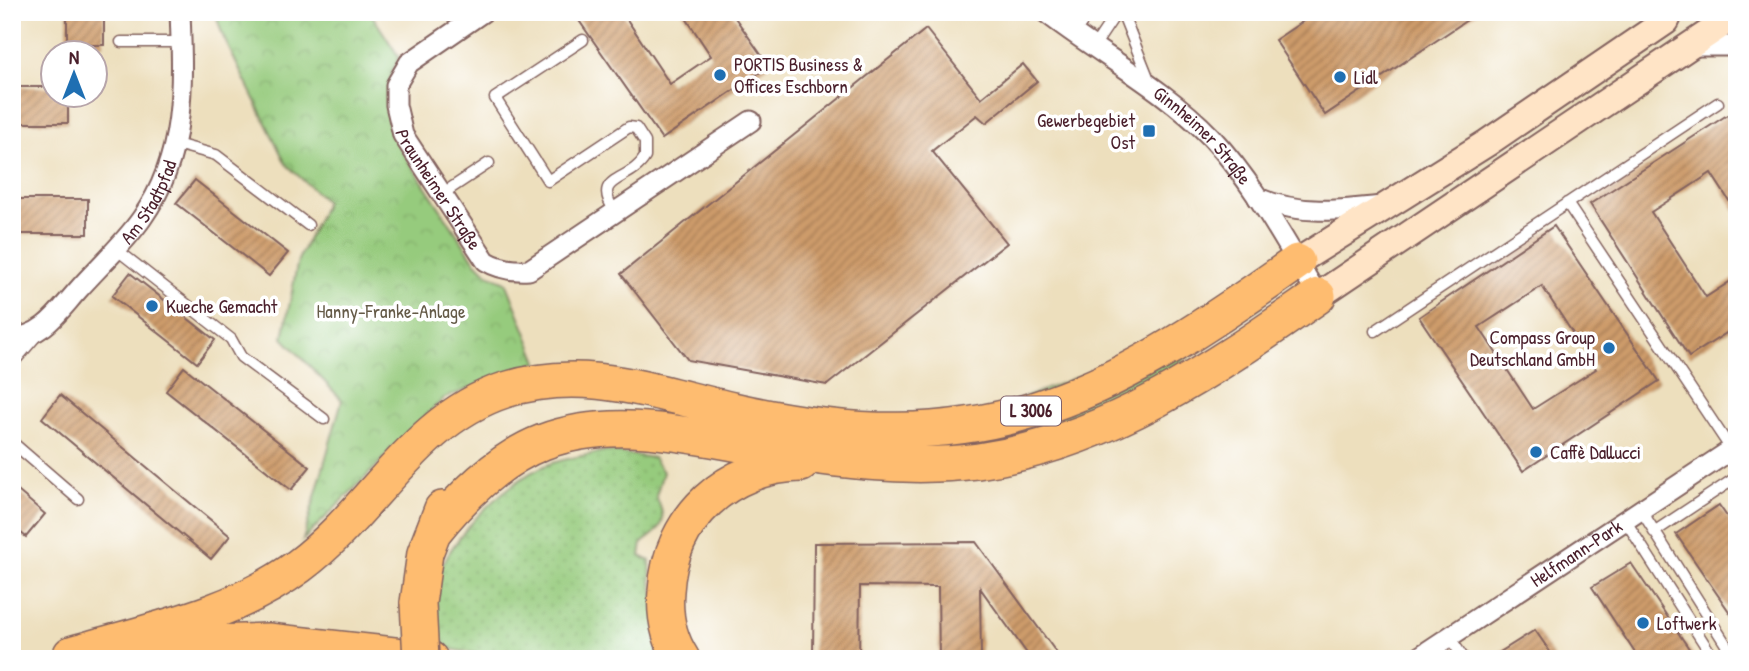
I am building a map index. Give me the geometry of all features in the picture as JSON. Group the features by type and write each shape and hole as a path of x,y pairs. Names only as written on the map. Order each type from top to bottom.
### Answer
{"highway":[{"name":"L 3006","path":"729,410 815,426 894,432 952,428 1013,417 1081,394 1144,363 1297,262"},
{"name":"L 3006","path":"857,463 949,464 1059,444 1158,399 1318,296"},
{"path":"58,656 221,610 259,593 301,565 335,534 410,453 454,414 502,391 554,380 585,378 649,387 729,410"},
{"path":"421,659 418,603 422,565 434,531 450,510 493,471 570,423 633,403 729,410"},
{"path":"570,423 668,431 857,463"},
{"path":"682,659 675,649 666,613 669,563 685,525 709,498 744,475 784,465 857,463"},
{"path":"58,656 206,641 268,641 430,659"}],"main road":[{"name":"L 3006","path":"1318,296 1737,14"},
{"name":"L 3006","path":"1297,262 1487,143 1672,15"}],"street":[{"name":"Am Stadtpfad","path":"40,331 142,218 164,179 176,144 181,112 180,12"},
{"name":"Praunheimer Straße","path":"483,12 461,18 408,63 396,85 397,119 403,135 486,261 516,271 529,270 751,121"},
{"name":"Ginnheimer Straße","path":"1045,12 1093,49 1153,89 1209,136 1233,162 1258,198 1318,296"},
{"path":"1689,46 1737,46"},
{"path":"1258,198 1298,211 1336,211 1386,206"},
{"path":"12,338 40,331"},
{"name":"Helfmann-Park","path":"1416,659 1734,447"}],"lane":[{"path":"1073,34 1090,12"},
{"path":"1093,49 1119,12"},
{"path":"1119,12 1153,89"},
{"path":"583,40 495,98 548,181 629,127 636,128 645,142 645,157 635,169 614,181 606,191 606,197 616,214"},
{"path":"121,42 181,42"},
{"path":"1375,331 1718,103"},
{"path":"176,144 216,155 308,225"},
{"path":"442,194 489,163"},
{"path":"1567,203 1734,447"},
{"path":"116,249 231,339 241,357 324,419"},
{"path":"12,364 40,331"},
{"path":"12,442 78,499"},
{"path":"1654,532 1737,477"},
{"path":"1633,515 1654,532 1735,659"},
{"path":"1633,515 1714,659"},
{"path":"1449,636 1464,659"}],"green space":[{"name":"Hanny-Franke-Anlage","path":"215,12 370,12 399,57 390,77 385,106 393,137 474,260 488,274 506,282 538,362 444,398 303,540 342,400 283,338 298,260 326,202 286,164 223,36"},
{"path":"1264,305 1173,367 1027,439 958,452 896,447"},
{"path":"605,451 653,458 663,472 656,496 662,512 662,523 655,533 642,543 640,556 650,561 651,582 669,659 522,659 511,654 507,659 438,647 434,594 438,576 460,537 476,518 494,500 531,473 547,465"}],"building":[{"path":"67,12 104,12 104,38 67,38"},
{"name":"PORTIS Business & Offices Eschborn","path":"573,12 622,12 670,84 711,56 682,12 731,12 769,66 662,139"},
{"name":"Lidl","path":"1317,12 1479,12 1325,115 1275,40"},
{"path":"926,29 981,98 1023,64 1037,81 986,123 977,115 932,151 1007,243 827,385 688,360 621,274"},
{"path":"12,87 38,87 38,108 68,108 68,123 12,123"},
{"path":"1727,115 1737,129 1737,213 1711,173 1651,212 1706,297 1737,277 1737,326 1689,357 1590,204"},
{"path":"195,180 288,253 269,276 176,203"},
{"path":"12,199 88,199 88,234 12,234"},
{"name":"Compass Group Deutschland GmbH","path":"1554,226 1659,381 1523,471 1419,317","holes":["1542,286 1596,369 1533,409 1479,327"]},
{"path":"130,273 215,340 197,363 112,296"},
{"path":"184,367 310,467 291,490 166,391"},
{"path":"60,395 230,536 211,559 42,418"},
{"path":"12,486 45,514 26,537 12,525"},
{"path":"1719,505 1737,531 1737,623 1676,534"},
{"path":"976,542 1061,659 1031,659 980,588 981,659 939,659 938,587 860,586 859,659 813,659 814,543"},
{"name":"Loftwerk","path":"1631,563 1696,659 1639,659 1592,587"},
{"path":"1535,630 1555,659 1489,659"}],"place":[{"name":"PORTIS Business & Offices Eschborn","path":"720,75"},
{"name":"Lidl","path":"1340,77"},
{"name":"Gewerbegebiet Ost","path":"1149,131"},
{"name":"Kueche Gemacht","path":"152,306"},
{"name":"Compass Group Deutschland GmbH","path":"1609,348"},
{"name":"Caffè Dallucci","path":"1536,452"},
{"name":"Loftwerk","path":"1643,623"}]}
